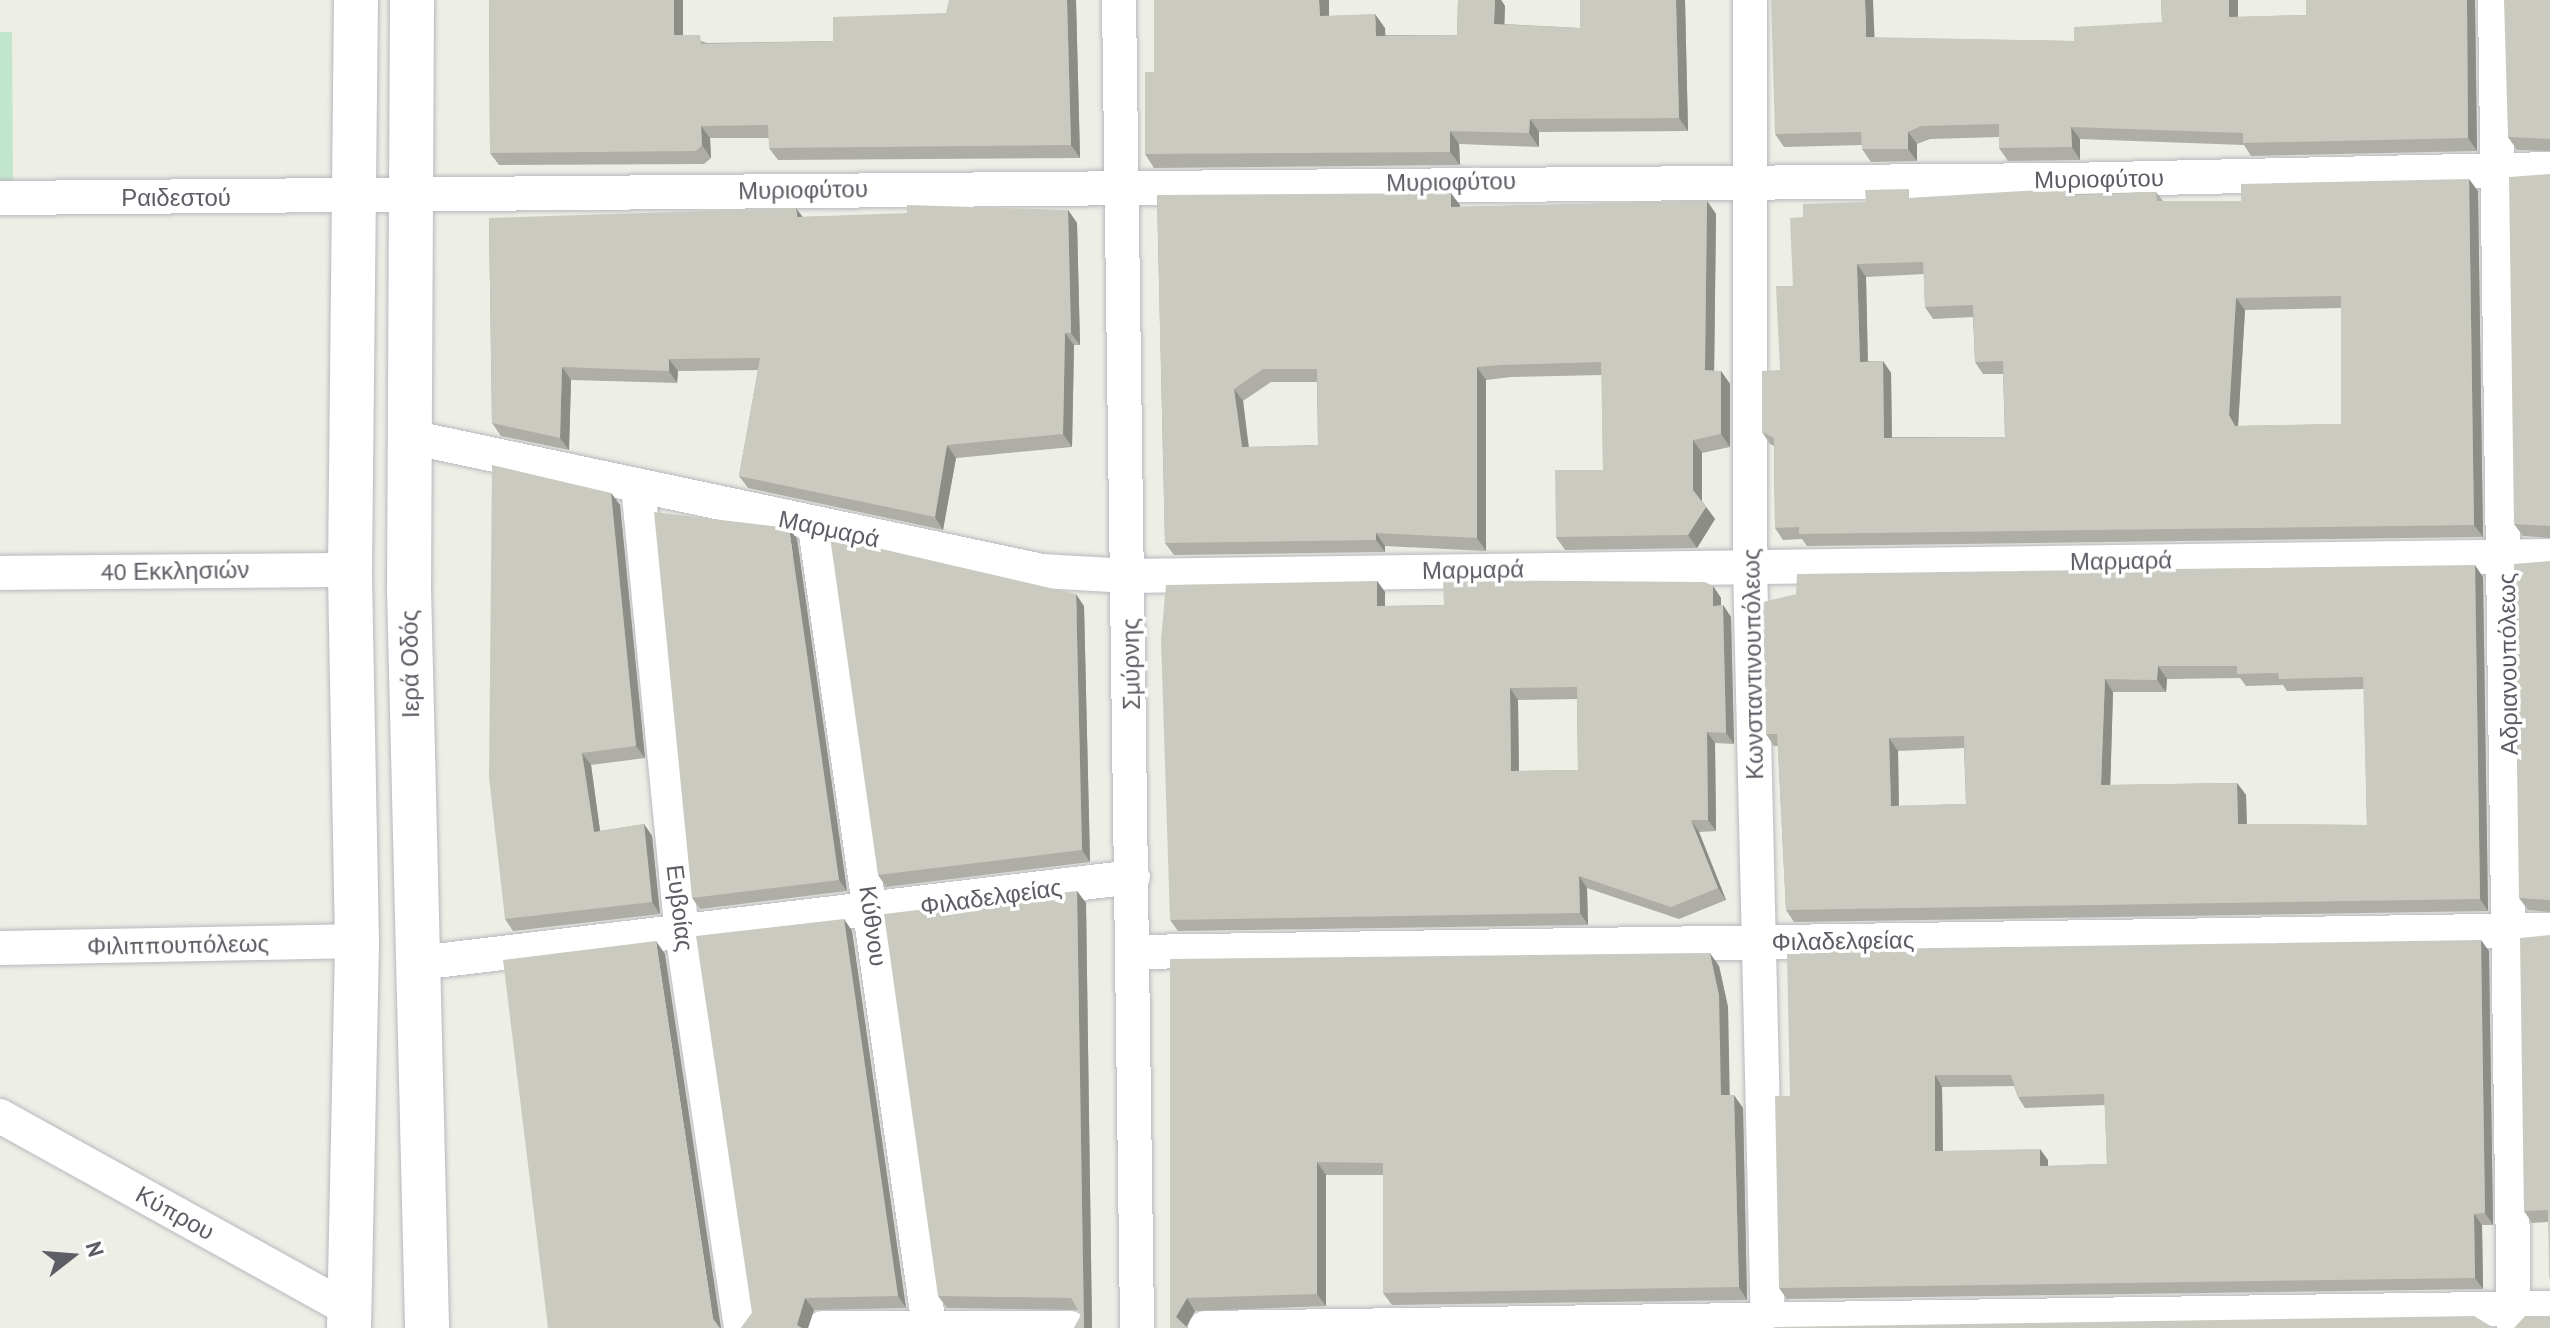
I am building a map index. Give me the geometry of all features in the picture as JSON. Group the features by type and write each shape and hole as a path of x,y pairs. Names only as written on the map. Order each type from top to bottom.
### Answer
{"main road":[{"path":"350,1319 357,941 350,570 356,0"},
{"name":"Ιερά Οδός","path":"412,0 410,437 427,1328"}],"street":[{"name":"Σμύρνης","path":"1119,0 1135,952 1137,1328"},
{"name":"Κωνσταντινουπόλεως","path":"1750,0 1750,566 1768,1324"},
{"name":"Αδριανουπόλεως","path":"2495,0 2507,556 2514,1318"},
{"name":"Μυριοφύτου","path":"352,197 2550,169"},
{"name":"Ραιδεστού","path":"0,198 352,197"},
{"name":"Μαρμαρά","path":"410,437 815,527 1042,571 1129,576 2550,556"},
{"name":"Ευβοίας","path":"638,486 682,933 741,1328"},
{"name":"Κύθνου","path":"815,527 929,1326"},
{"name":"40 Εκκλησιών","path":"0,573 350,570"},
{"name":"Φιλαδελφείας","path":"419,963 872,914 1133,877"},
{"name":"Φιλαδελφείας","path":"1135,952 2550,930"},
{"name":"Φιλιππουπόλεως","path":"0,948 357,941"},
{"name":"Κύπρου","path":"0,1116 350,1319"},
{"path":"1205,1328 2514,1318 2550,1308"},
{"path":"823,1328 1070,1328"}],"green space":[{"path":"0,32 12,32 13,187 0,187"}],"building":[{"path":"489,0 674,0 674,35 700,35 701,44 833,41 833,17 946,13 949,0 1067,0 1071,145 769,148 768,125 701,126 702,145 696,151 490,153"},
{"path":"1154,0 1319,0 1320,16 1375,14 1376,36 1457,35 1458,0 1495,0 1494,24 1580,28 1580,0 1676,0 1679,118 1530,119 1529,133 1450,131 1450,152 1145,154 1145,72 1154,72"},
{"path":"1771,0 1865,0 1866,37 2074,41 2074,27 2162,22 2161,0 2229,0 2229,17 2306,15 2306,0 2467,0 2468,138 2243,143 2243,133 2071,127 2072,147 1999,148 1999,124 1921,126 1908,132 1908,149 1862,149 1861,132 1775,134"},
{"path":"2504,0 2550,0 2550,139 2508,137"},
{"path":"2550,174 2550,526 2514,524 2509,177"},
{"path":"2469,179 2474,525 1799,534 1799,527 1775,528 1774,438 1762,432 1762,371 1780,370 1776,286 1793,286 1790,218 1803,217 1803,204 1866,202 1865,190 1909,189 1909,198 2072,188 2072,195 2156,192 2157,201 2241,201 2241,184","holes":["1923,262 1925,307 1973,305 1975,362 2003,361 2005,437 1884,438 1883,361 1860,362 1857,264","2341,296 2341,424 2235,426 2229,415 2236,298"]},
{"path":"1451,193 1451,207 1707,201 1705,370 1721,371 1721,434 1693,440 1693,490 1706,507 1688,535 1556,537 1555,470 1603,470 1601,362 1502,365 1477,367 1477,538 1376,533 1376,540 1165,543 1157,195","holes":["1263,369 1317,369 1318,445 1242,447 1234,389"]},
{"path":"907,205 1068,210 1071,333 1065,333 1063,434 947,445 935,517 739,476 760,358 669,359 669,371 562,367 560,438 492,423 489,218 796,208 797,217 907,213"},
{"path":"492,465 611,493 636,746 582,753 594,832 644,824 652,902 505,919 489,777"},
{"path":"654,512 789,528 839,880 692,898"},
{"path":"830,537 1076,594 1082,850 878,875"},
{"path":"2550,561 2550,900 2519,898 2514,564"},
{"path":"2475,565 2480,899 1786,910 1777,734 1766,734 1763,602 1796,594 1797,574","holes":["2158,666 2237,666 2237,674 2278,673 2279,679 2363,677 2367,825 2238,824 2237,783 2101,785 2105,679 2157,680","1964,736 1966,804 1891,806 1889,738"]},
{"path":"1443,580 1705,582 1713,586 1713,606 1723,605 1726,733 1707,732 1708,820 1691,820 1718,888 1671,907 1579,876 1580,913 1170,920 1161,640 1166,585 1377,581 1377,606 1444,605","holes":["1577,687 1578,770 1511,771 1510,688"]},
{"path":"1077,891 1084,1328 1074,1328 1081,1315 1071,1298 938,1296 884,914"},
{"path":"844,919 898,1296 805,1298 797,1325 802,1328 741,1328 752,1313 696,936"},
{"path":"2550,935 2550,1279 2548,1210 2524,1211 2520,938"},
{"path":"2481,940 2485,1213 2474,1214 2475,1278 1779,1288 1775,1096 1790,1096 1787,954 1809,954 1797,950","holes":["1935,1075 2011,1075 2018,1097 2104,1094 2107,1164 2040,1166 2040,1149 1935,1151"]},
{"path":"656,941 713,1319 720,1328 548,1328 503,960"},
{"path":"1710,953 1719,995 1721,1095 1734,1095 1739,1287 1383,1293 1383,1163 1317,1162 1317,1294 1187,1298 1176,1317 1188,1328 1170,1328 1170,959"},
{"path":"2550,1315 2550,1328 2514,1328 2525,1316"},
{"path":"2474,1316 2494,1328 1773,1328 1775,1327"}]}
